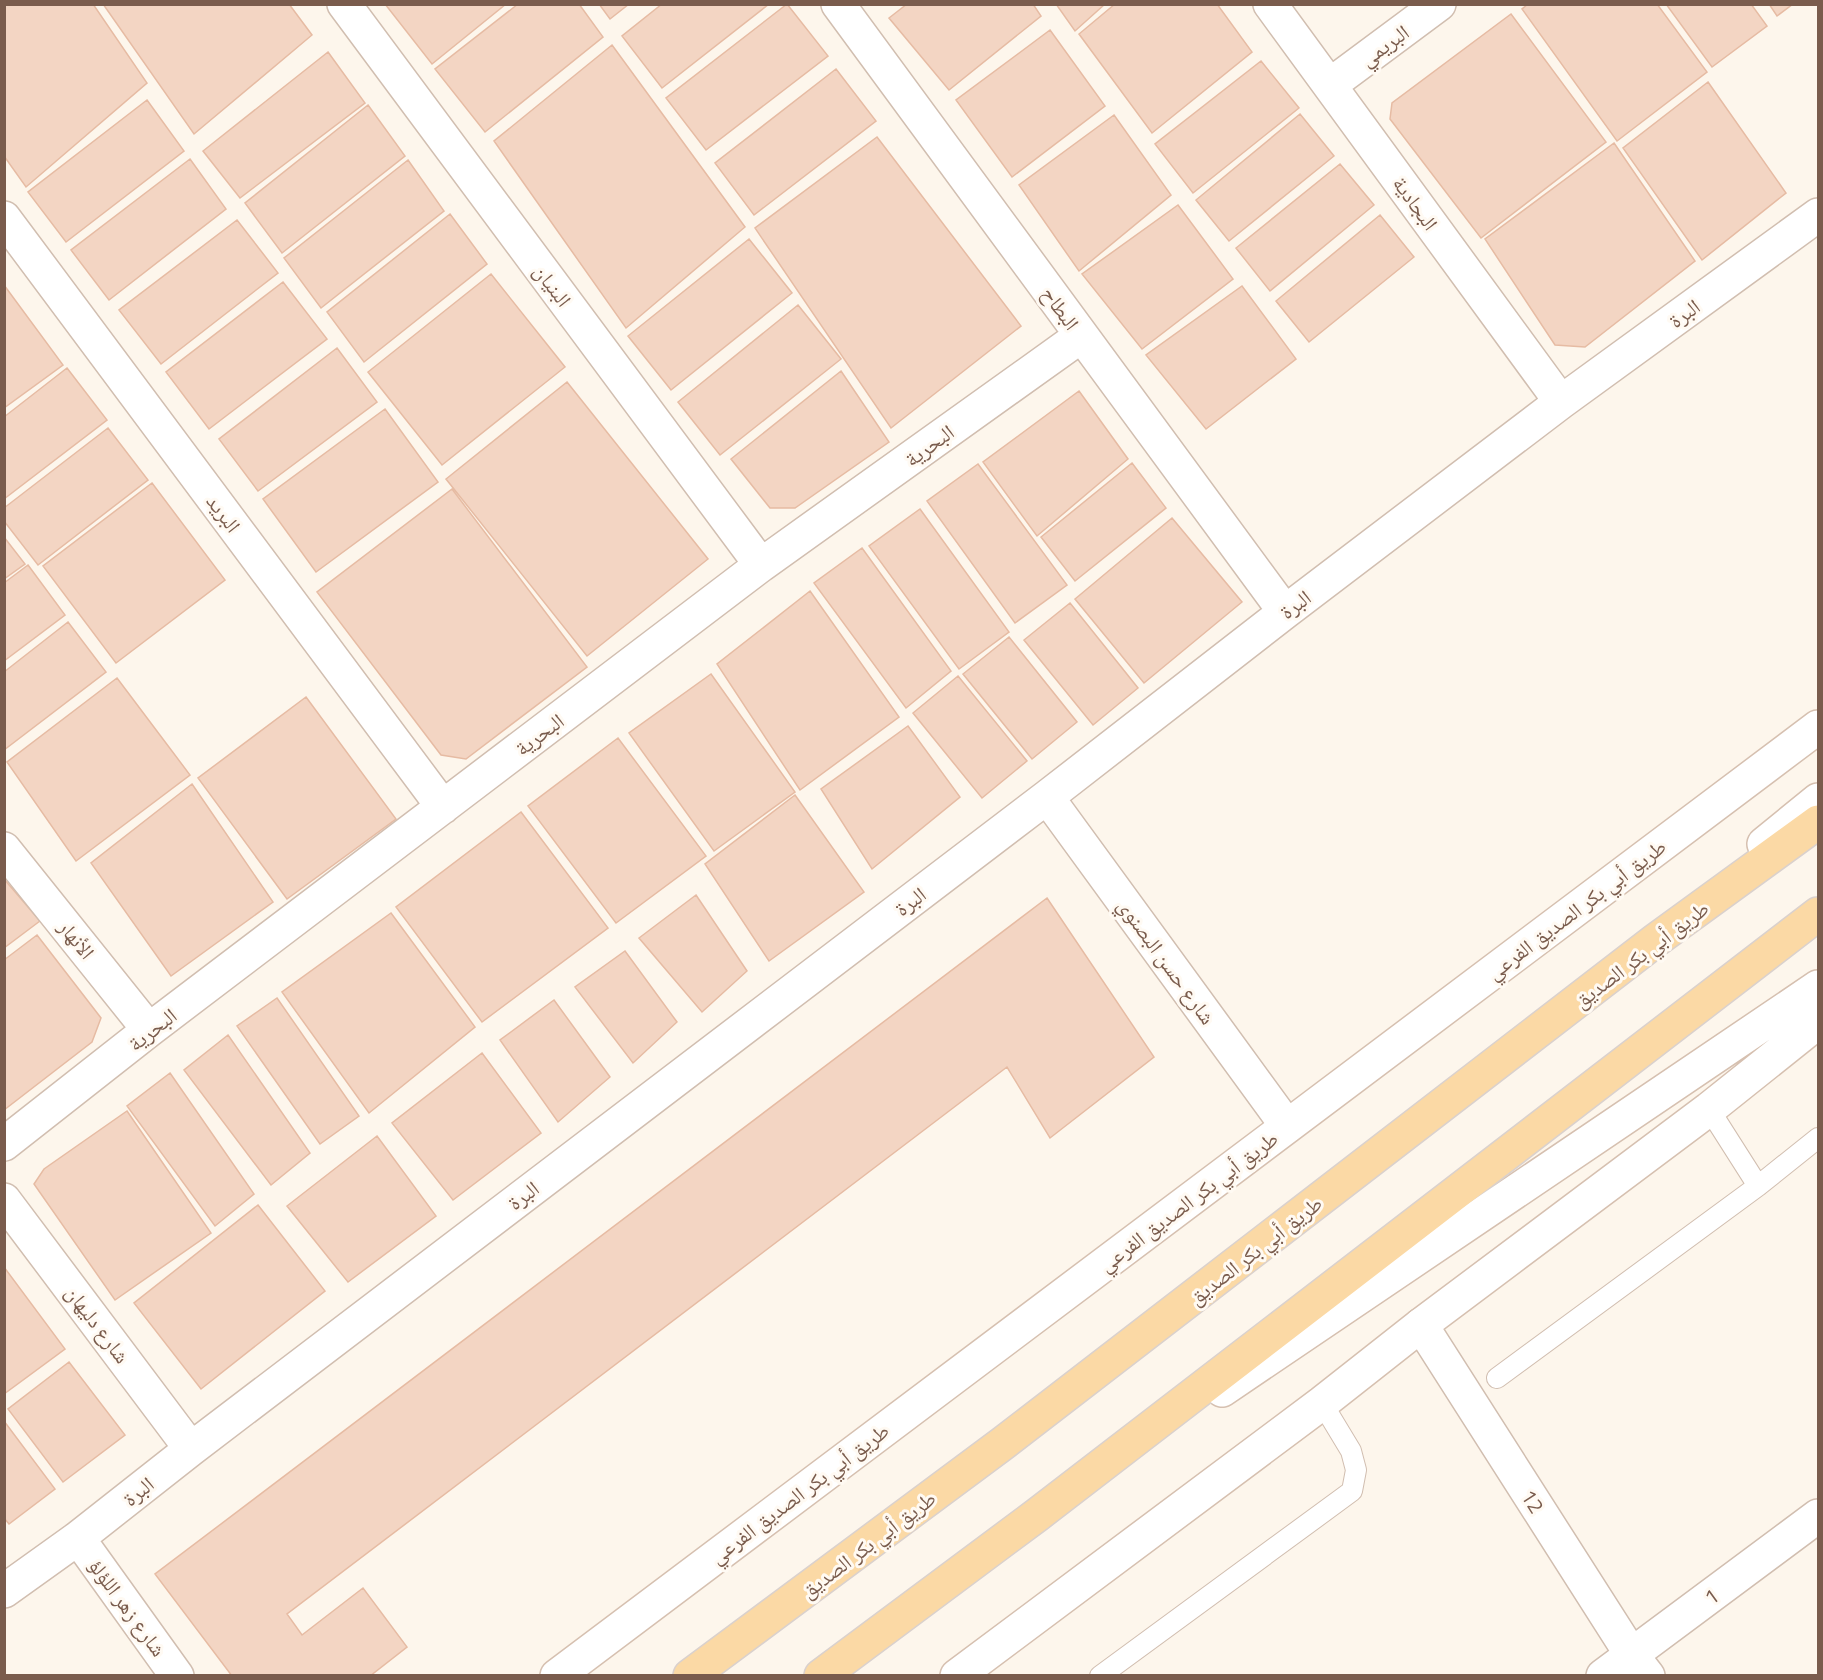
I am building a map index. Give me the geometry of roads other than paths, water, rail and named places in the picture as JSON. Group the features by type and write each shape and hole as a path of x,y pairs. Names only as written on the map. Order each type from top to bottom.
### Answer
{"main road":[{"name":"طريق أبي بكر الصديق","path":"690,1676 1002,1444 1656,940 1818,822"},
{"path":"821,1676 1037,1515 1818,914"}],"street":[{"name":"البنيان","path":"344,4 761,565"},
{"name":"البطاح","path":"838,4 1285,612"},
{"name":"البجادية","path":"1270,4 1561,402"},
{"name":"البريمي","path":"1330,84 1439,4"},
{"name":"البرة","path":"4,1591 78,1538 191,1449 1561,402 1818,214"},
{"name":"البريد","path":"4,218 443,807"},
{"name":"البحرية","path":"4,1144 150,1030 761,565 1082,336"},
{"name":"طريق أبي بكر الصديق الفرعي","path":"557,1676 1818,727"},
{"name":"شارع حسن البصنوي","path":"1047,797 1287,1126"},
{"path":"1282,1229 1818,800"},
{"name":"الأنهار","path":"4,849 150,1030"},
{"path":"1037,1515 1818,987"},
{"path":"957,1676 1322,1403 1421,1324 1709,1109 1818,1022"},
{"name":"شارع دليهان","path":"4,1200 191,1449"},
{"name":"12","path":"1421,1324 1640,1665"},
{"name":"1","path":"1603,1676 1640,1665 1818,1516"},
{"name":"شارع زهر اللؤلؤ","path":"78,1538 177,1676"}],"lane":[{"path":"1709,1109 1758,1186"},
{"path":"1497,1378 1758,1186 1818,1138"},
{"path":"1100,1676 1352,1491 1356,1470 1351,1451 1322,1403"}]}
